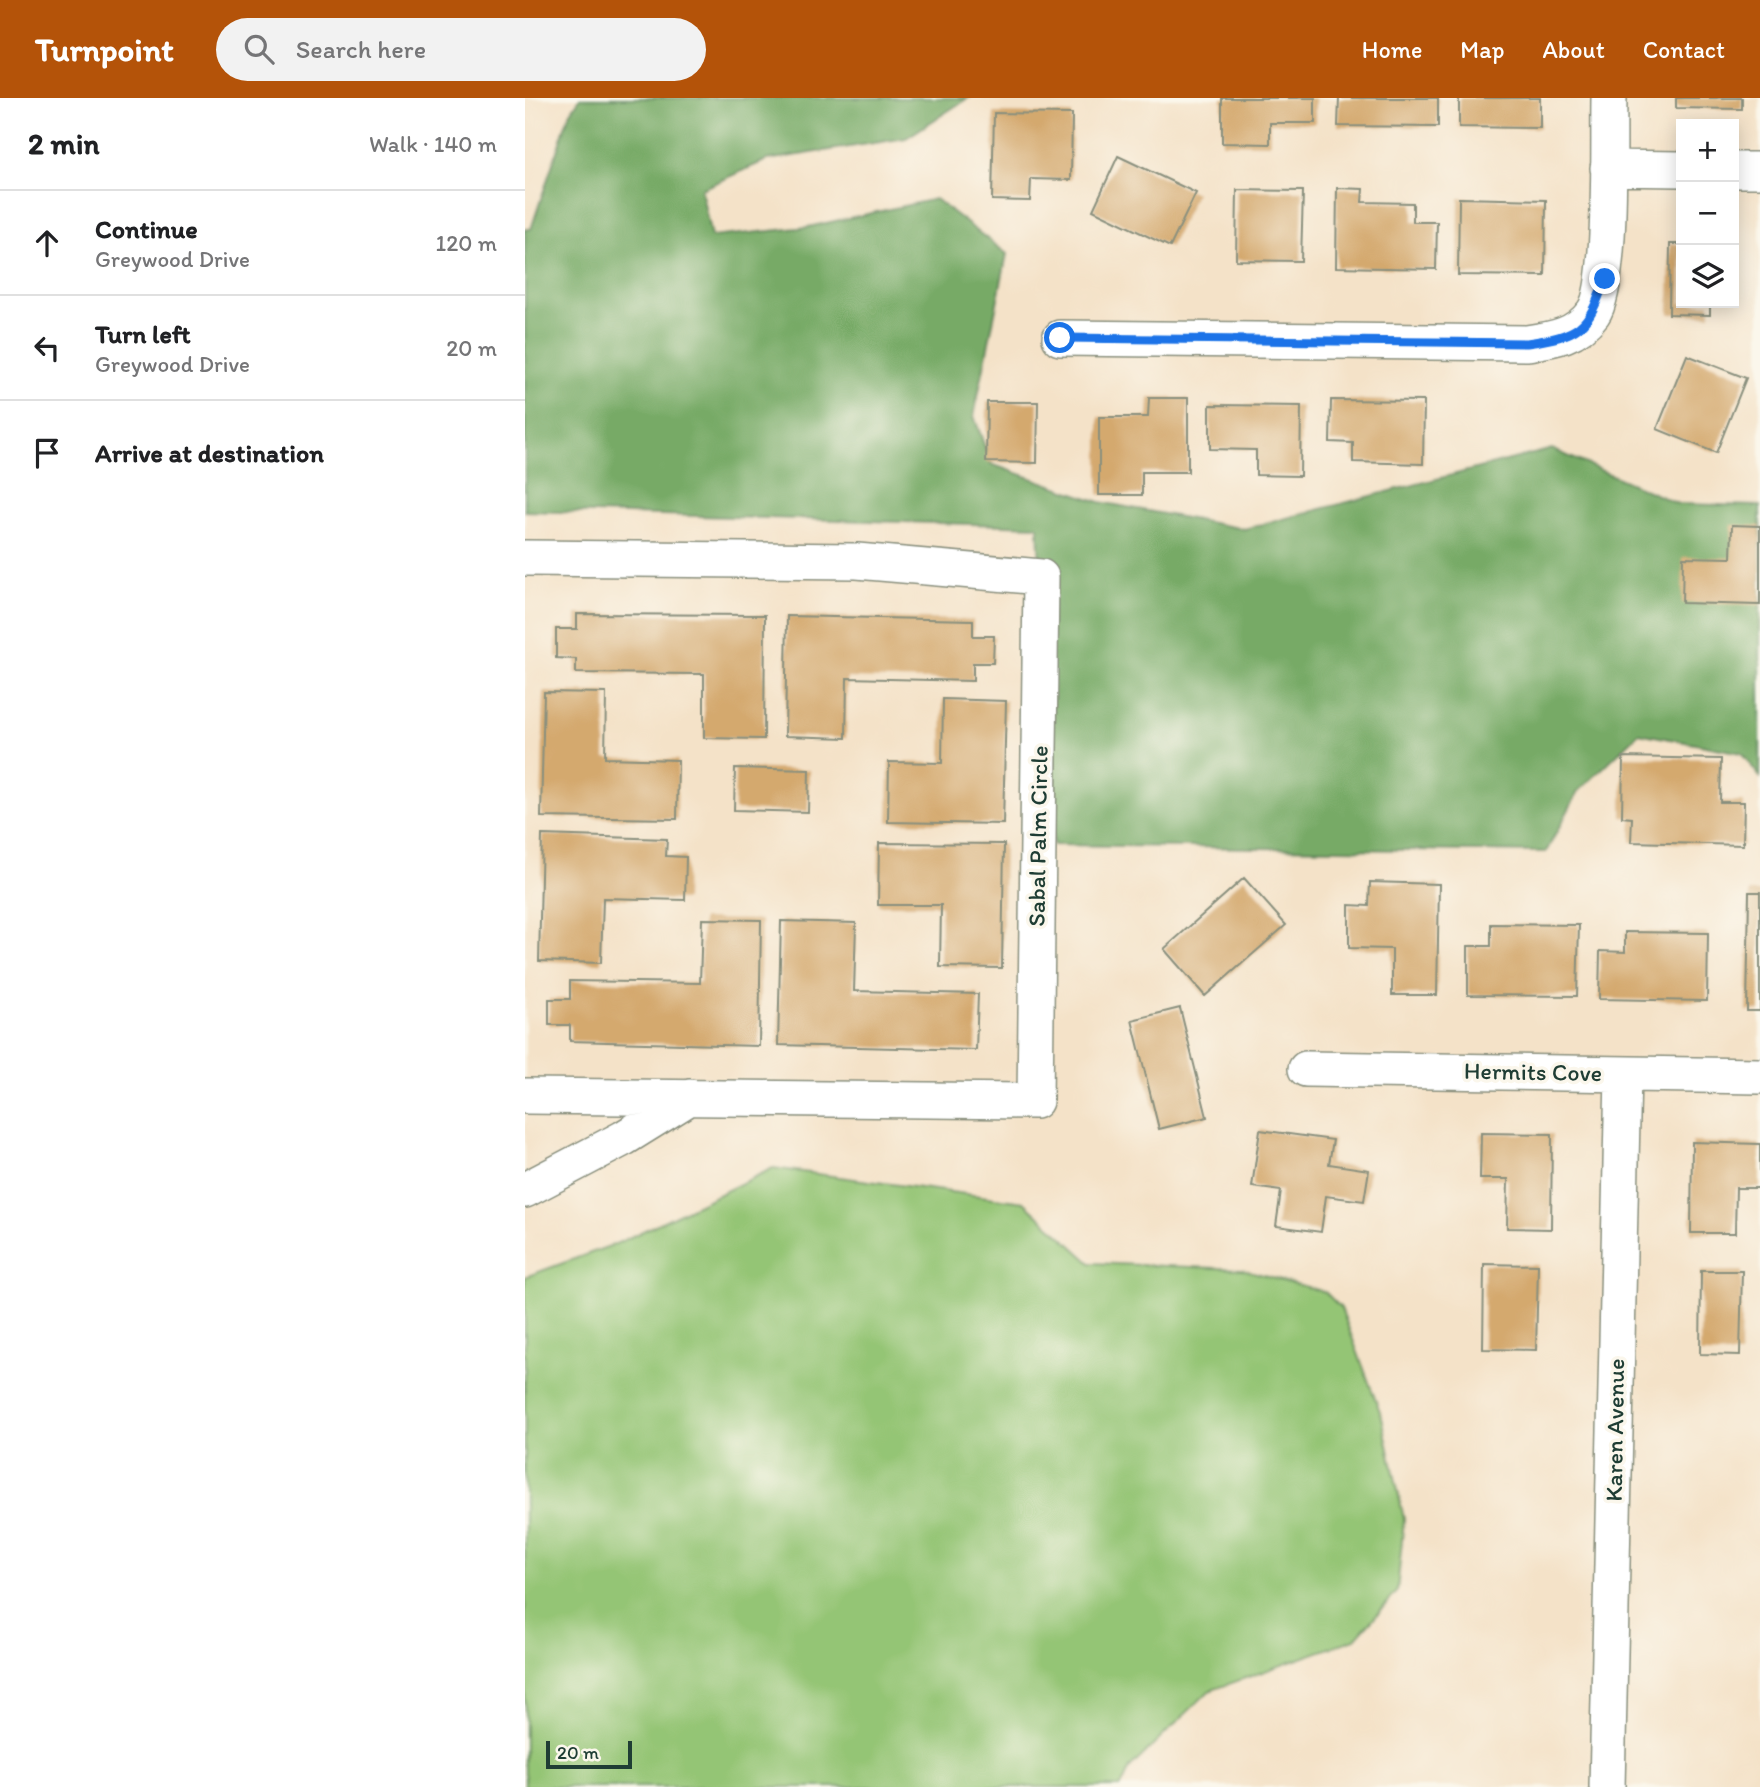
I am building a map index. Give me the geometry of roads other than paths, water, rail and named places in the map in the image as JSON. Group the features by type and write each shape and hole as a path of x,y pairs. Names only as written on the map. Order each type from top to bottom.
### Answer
{"street":[{"path":"1060,338 1527,343 1567,337 1594,312 1605,279 1609,98"},
{"path":"1608,168 1676,169"},
{"path":"1739,170 1760,170"},
{"name":"Sabal Palm Circle","path":"525,558 856,561 1041,577 1035,1101 525,1096"},
{"name":"Hermits Cove","path":"1306,1069 1760,1076"},
{"name":"Karen Avenue","path":"1607,1787 1623,1074"},
{"path":"525,1190 624,1138 690,1097"}]}
